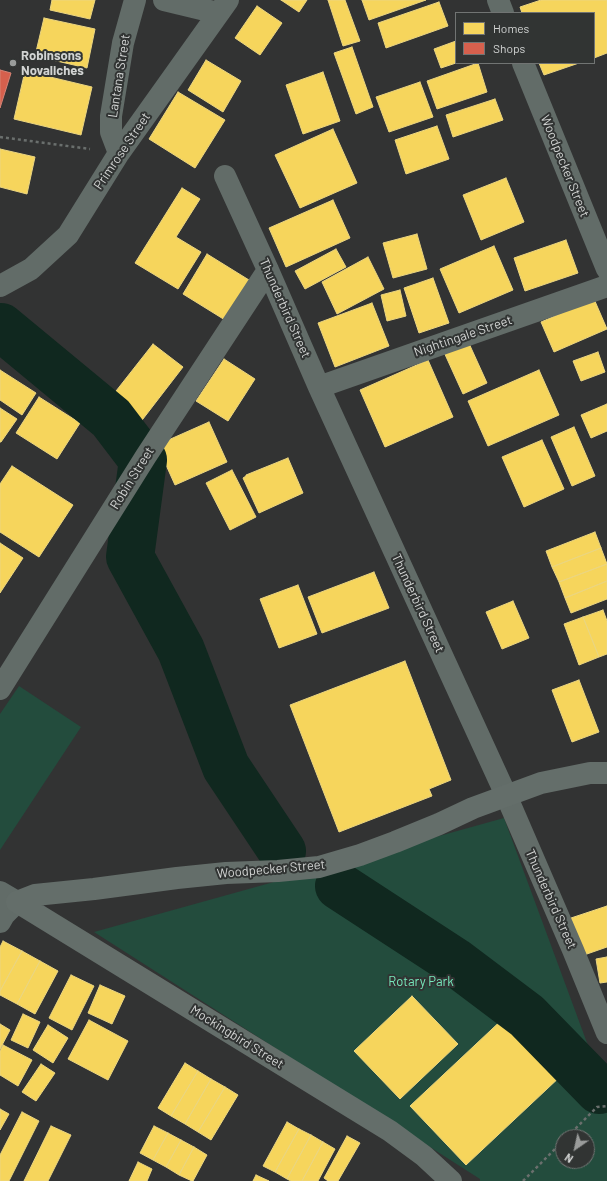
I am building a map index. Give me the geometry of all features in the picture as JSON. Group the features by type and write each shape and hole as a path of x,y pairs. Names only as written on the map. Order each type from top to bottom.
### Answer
{"street":[{"name":"Lantana Street","path":"118,153 111,132 111,116 123,43 135,0"},
{"path":"164,0 223,7"},
{"path":"498,0 503,12"},
{"name":"Primrose Street","path":"0,286 31,269 68,235 118,153 223,7"},
{"name":"Woodpecker Street","path":"523,64 607,269"},
{"name":"Thunderbird Street","path":"225,176 502,797 573,950 607,1033"},
{"name":"Robin Street","path":"0,689 146,456 268,270"},
{"name":"Nightingale Street","path":"319,386 607,286"},
{"name":"Woodpecker Street","path":"8,897 102,888 177,878 319,867 360,855 395,842 473,808 541,783 590,773 607,772"},
{"path":"0,922 4,915 8,897"},
{"name":"Mockingbird Street","path":"8,897 390,1131 424,1156 451,1181"}],"path":[{"path":"0,137 118,153"},
{"path":"575,1129 597,1107 607,1106"},
{"path":"523,1181 555,1149"}],"green space":[{"path":"19,686 81,727 0,850 0,714"},
{"name":"Rotary Park","path":"504,818 607,1097 607,1181 480,1181 480,1179 94,932"}],"building: Homes":[{"path":"52,0 95,0 90,19 50,10"},
{"path":"281,0 307,0 299,12"},
{"path":"328,0 345,0 360,41 343,46"},
{"path":"362,0 426,0 369,20"},
{"path":"541,0 607,0 607,53 595,58 595,12 522,12 520,7"},
{"path":"439,2 448,26 386,48 378,23"},
{"path":"257,6 282,23 260,55 235,38"},
{"path":"44,18 95,29 87,68 35,56"},
{"path":"455,41 455,63 441,68 434,49"},
{"path":"352,47 373,107 356,114 334,53"},
{"path":"206,60 241,81 223,112 188,90"},
{"path":"478,64 487,92 437,109 427,81"},
{"path":"539,64 576,64 544,75"},
{"path":"25,71 92,87 81,135 14,119"},
{"path":"323,72 340,121 303,134 286,85"},
{"path":"420,82 433,117 389,132 376,97"},
{"path":"178,92 225,120 195,168 149,139"},
{"path":"495,99 503,120 453,137 446,115"},
{"path":"437,126 449,159 406,174 395,140"},
{"path":"333,129 357,183 300,208 275,155"},
{"path":"0,149 35,157 27,194 0,187"},
{"path":"506,178 524,222 481,240 463,195"},
{"path":"182,188 200,199 176,237 201,252 178,289 135,263"},
{"path":"333,200 350,238 286,267 269,228"},
{"path":"417,234 427,269 393,278 383,243"},
{"path":"566,240 578,273 525,291 514,258"},
{"path":"494,246 513,290 459,313 440,269"},
{"path":"336,249 346,267 305,289 295,271"},
{"path":"207,254 249,280 225,320 183,294"},
{"path":"368,257 384,289 337,314 322,282"},
{"path":"433,278 449,323 419,333 404,288"},
{"path":"400,290 406,316 387,321 381,295"},
{"path":"594,299 607,329 554,352 541,322"},
{"path":"372,303 389,346 335,367 318,323"},
{"path":"467,339 487,383 463,394 443,350"},
{"path":"153,344 183,367 136,428 105,405"},
{"path":"598,352 605,372 581,381 573,361"},
{"path":"224,359 255,379 228,421 196,401"},
{"path":"428,360 453,417 385,447 360,390"},
{"path":"0,370 36,393 22,415 0,400"},
{"path":"539,370 559,415 488,446 468,401"},
{"path":"39,397 80,423 57,459 16,433"},
{"path":"607,404 607,431 591,438 581,415"},
{"path":"0,408 17,419 1,442 0,442"},
{"path":"209,422 227,462 175,485 157,445"},
{"path":"574,427 595,476 572,486 551,437"},
{"path":"542,440 564,489 524,507 502,457"},
{"path":"288,458 303,493 259,513 243,478 246,475"},
{"path":"12,466 73,505 39,557 0,532 0,484"},
{"path":"232,470 256,517 230,530 206,483"},
{"path":"595,532 601,548 552,567 546,551"},
{"path":"0,543 23,558 0,593"},
{"path":"601,548 607,564 559,582 552,567"},
{"path":"607,564 607,581 565,598 559,582"},
{"path":"374,572 389,608 322,633 308,597"},
{"path":"607,581 607,599 571,613 565,598"},
{"path":"298,585 317,634 279,648 260,599"},
{"path":"513,601 529,638 502,649 486,612"},
{"path":"603,610 607,621 607,654 599,657 583,617"},
{"path":"583,617 599,657 579,665 564,624"},
{"path":"405,661 451,780 429,789 432,796 339,832 290,705"},
{"path":"579,680 599,732 572,742 552,690"},
{"path":"607,906 607,947 584,955 571,918"},
{"path":"3,941 22,951 0,991 0,947"},
{"path":"22,951 40,961 17,1004 0,995 0,991"},
{"path":"607,957 607,982 600,983 596,959"},
{"path":"40,961 58,971 35,1014 17,1004"},
{"path":"71,975 94,986 72,1030 49,1018"},
{"path":"100,985 125,996 112,1024 88,1013"},
{"path":"412,996 458,1044 400,1099 354,1051"},
{"path":"23,1014 40,1022 28,1048 11,1040"},
{"path":"507,1015 563,1074 466,1165 410,1106"},
{"path":"89,1020 128,1041 108,1080 68,1059"},
{"path":"0,1024 10,1030 0,1049"},
{"path":"48,1025 68,1038 53,1063 33,1050"},
{"path":"3,1045 32,1060 18,1086 0,1075 0,1051"},
{"path":"185,1063 198,1071 171,1116 158,1108"},
{"path":"41,1064 55,1073 36,1101 22,1092"},
{"path":"198,1071 211,1079 185,1124 171,1116"},
{"path":"211,1079 225,1087 198,1132 185,1124"},
{"path":"225,1087 238,1095 211,1140 198,1132"},
{"path":"0,1109 9,1114 0,1130"},
{"path":"22,1112 39,1121 9,1181 0,1181 0,1155"},
{"path":"287,1122 299,1129 275,1172 263,1166"},
{"path":"51,1126 71,1135 48,1181 24,1181"},
{"path":"154,1126 168,1133 153,1160 140,1153"},
{"path":"299,1129 311,1135 287,1179 275,1172"},
{"path":"168,1133 181,1140 166,1167 153,1160"},
{"path":"311,1135 323,1142 302,1181 291,1181 287,1179"},
{"path":"347,1136 360,1143 338,1181 328,1181 324,1178"},
{"path":"181,1140 194,1147 179,1175 166,1167"},
{"path":"323,1142 335,1149 318,1181 302,1181"},
{"path":"194,1147 207,1155 192,1181 179,1175"},
{"path":"138,1162 152,1169 147,1181 129,1181"},
{"path":"256,1175 269,1181 253,1181"}],"building: Shops":[{"path":"0,70 11,73 0,108"}],"waterway":[{"path":"1,327 111,418 143,460 130,557 181,650 226,767 282,851"},
{"path":"339,886 454,961 527,1016 599,1090"}],"place":[{"name":"Robinsons Novaliches","path":"13,63"}]}
